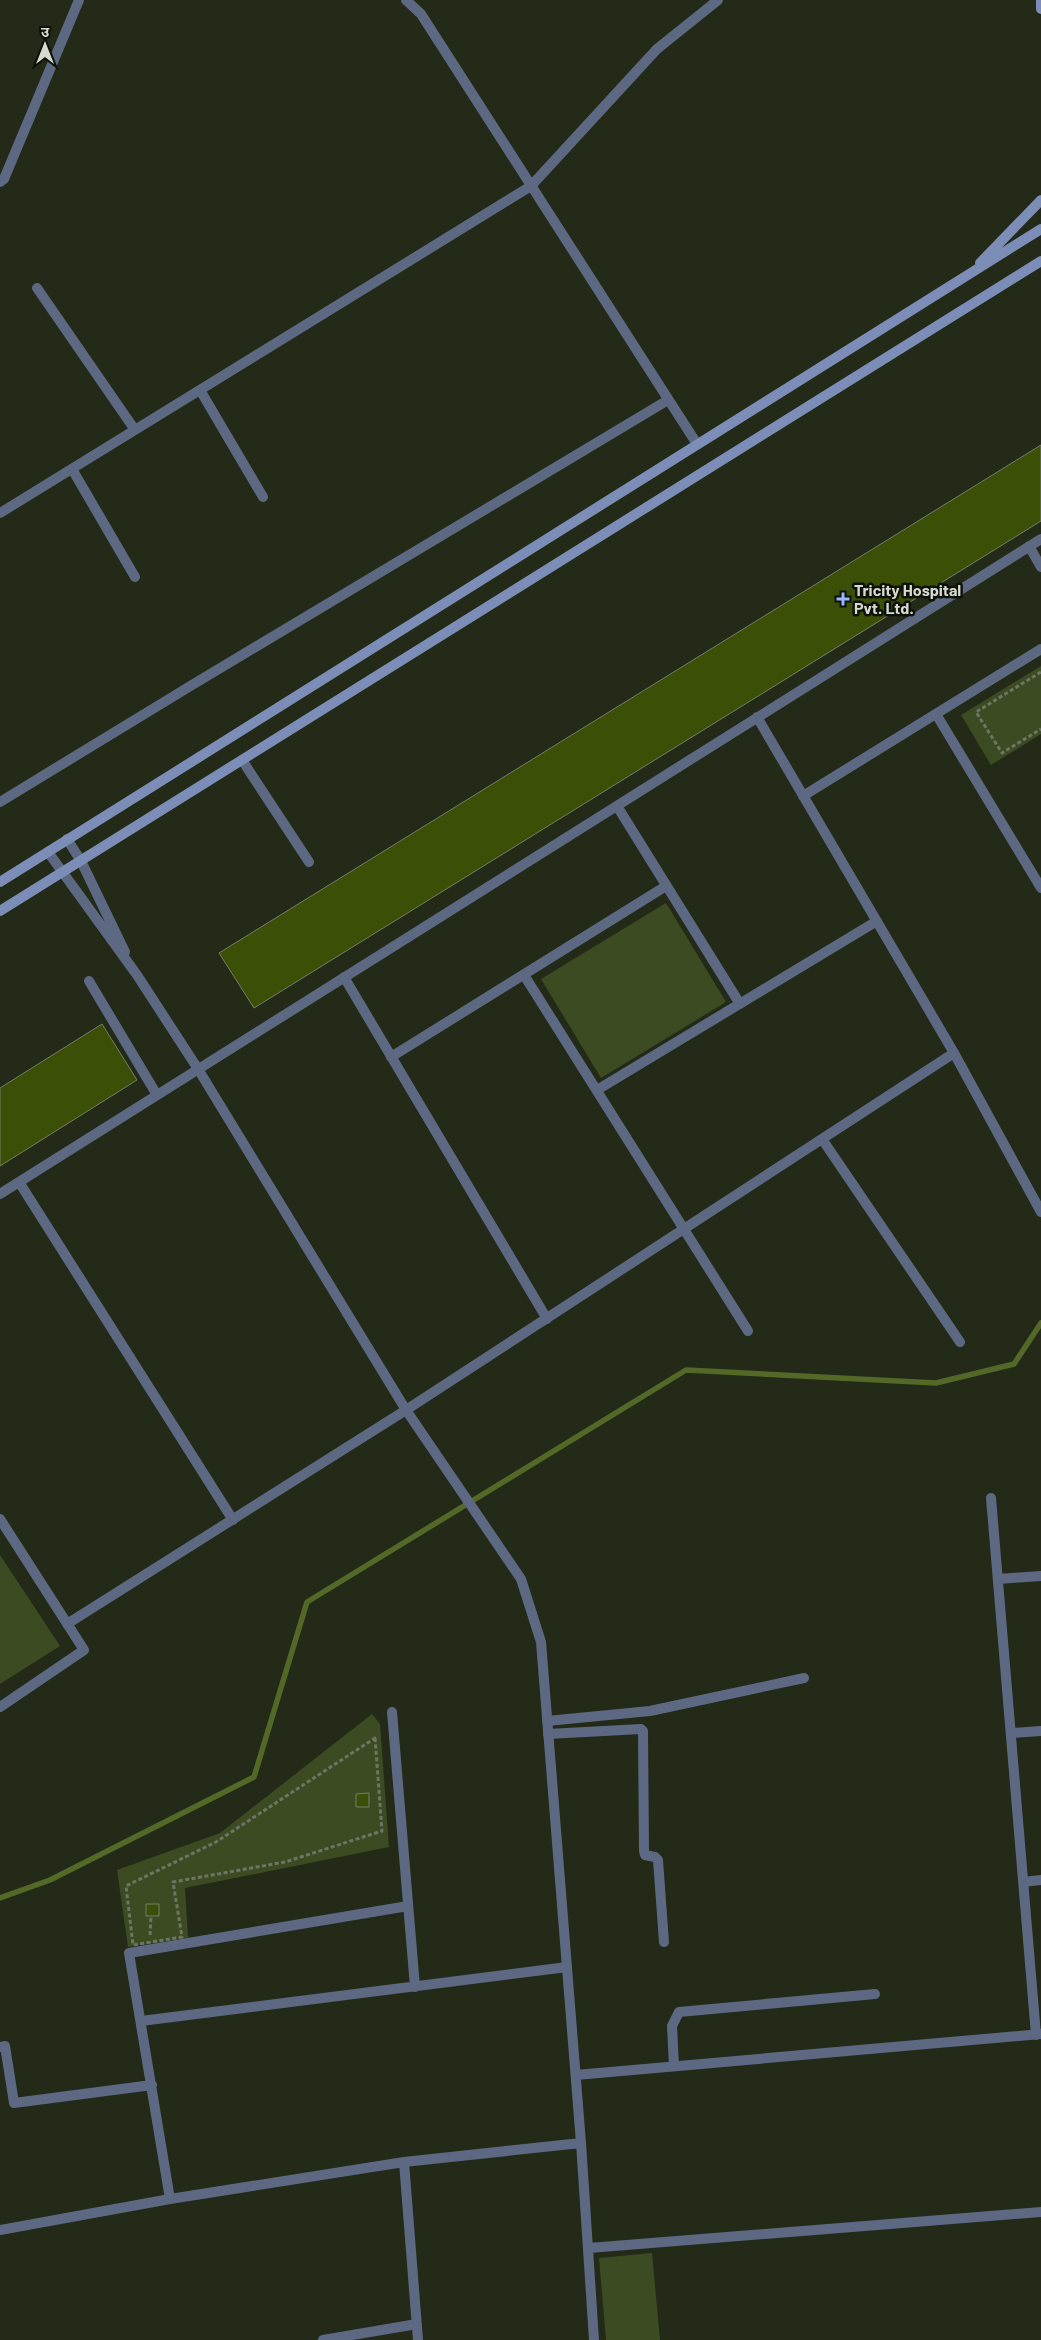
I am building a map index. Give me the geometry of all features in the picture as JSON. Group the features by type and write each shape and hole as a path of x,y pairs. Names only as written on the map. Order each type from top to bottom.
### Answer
{"main road":[{"path":"1041,0 1041,9"},
{"path":"969,275 1041,200"},
{"path":"0,882 1041,229"},
{"path":"0,912 1041,261"}],"street":[{"path":"0,182 4,179 79,0"},
{"path":"406,0 421,14 697,444"},
{"path":"0,513 531,186 657,49 718,0"},
{"path":"37,288 135,430"},
{"path":"200,390 263,497"},
{"path":"0,802 200,679 668,400"},
{"path":"72,469 135,577"},
{"path":"0,1194 1041,538"},
{"path":"1029,546 1041,567"},
{"path":"803,796 1041,649"},
{"path":"936,714 1041,888"},
{"path":"757,717 954,1053 1041,1212"},
{"path":"242,760 309,862"},
{"path":"617,806 740,1004"},
{"path":"67,839 81,861 137,976"},
{"path":"48,852 137,976 198,1069 406,1410 521,1579 541,1642 576,2075 594,2340"},
{"path":"391,1058 666,886"},
{"path":"597,1090 877,921"},
{"path":"524,975 748,1331"},
{"path":"344,977 547,1319"},
{"path":"89,981 157,1095"},
{"path":"67,1624 406,1410 954,1053"},
{"path":"822,1139 960,1342"},
{"path":"19,1182 233,1520"},
{"path":"576,2075 1038,2035 1023,1882 991,1498"},
{"path":"0,1519 84,1650 0,1707"},
{"path":"998,1579 1041,1576"},
{"path":"547,1721 650,1711 804,1678"},
{"path":"392,1712 415,1987"},
{"path":"548,1734 643,1731 644,1851 646,1855 655,1857 658,1860 664,1942"},
{"path":"1011,1733 1041,1731"},
{"path":"1023,1882 1041,1880"},
{"path":"170,2199 129,1953 408,1906"},
{"path":"141,2021 567,1968"},
{"path":"674,2066 672,2026 674,2018 679,2012 875,1994"},
{"path":"0,2047 5,2046 14,2104 152,2084"},
{"path":"0,2230 170,2199 404,2162 581,2143"},
{"path":"404,2162 418,2340"},
{"path":"589,2248 1041,2212"},
{"path":"323,2340 417,2324"}],"path":[{"path":"1041,672 976,712 1002,753 1041,729"},
{"path":"375,1738 382,1831 284,1862 173,1882 182,1937 150,1942 133,1945 126,1886 216,1842 375,1738"},
{"path":"150,1942 151,1916"}],"green space":[{"path":"1041,666 1041,734 991,765 961,715"},
{"path":"666,903 726,1002 601,1078 541,979"},
{"path":"0,1555 60,1646 0,1684"},
{"path":"372,1714 380,1724 389,1847 185,1888 188,1938 128,1947 117,1870 220,1833"},
{"path":"652,2253 660,2340 606,2340 599,2258"}],"building":[{"path":"1041,445 1041,521 254,1008 219,953"},
{"path":"102,1024 137,1080 0,1166 0,1088"},
{"path":"369,1793 369,1807 356,1807 356,1794"},
{"path":"146,1904 159,1904 159,1916 146,1916"}],"waterway":[{"path":"0,1898 50,1880 254,1777 307,1602 686,1370 936,1383 1014,1364 1041,1323"}],"place":[{"name":"Tricity Hospital Pvt. Ltd.","path":"843,599"}]}
